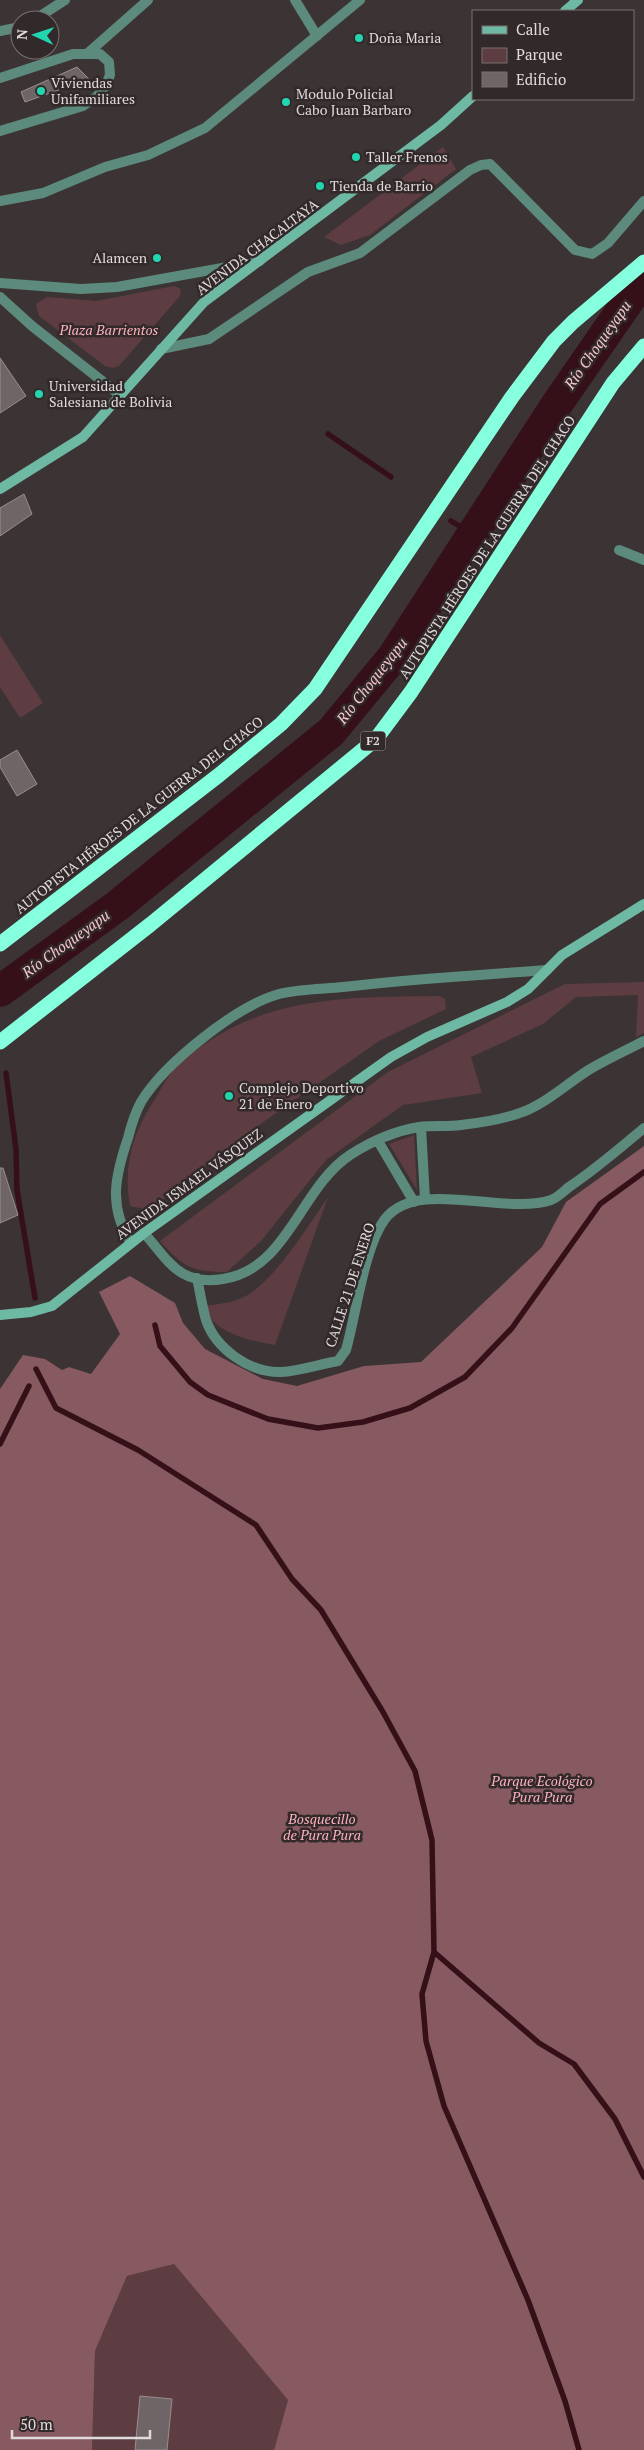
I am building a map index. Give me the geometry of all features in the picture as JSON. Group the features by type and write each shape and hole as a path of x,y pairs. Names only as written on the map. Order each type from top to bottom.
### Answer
{"highway":[{"name":"AUTOPISTA HÉROES DE LA GUERRA DEL CHACO","path":"0,944 226,770 281,724 315,689 512,397 554,341 644,262"},
{"name":"AUTOPISTA HÉROES DE LA GUERRA DEL CHACO","path":"0,1042 151,924 376,739 412,692 613,383 644,346"}],"main road":[{"path":"566,10 578,0"},
{"name":"AVENIDA CHACALTAYA","path":"0,489 83,437 204,302 441,125 472,97"},
{"name":"AVENIDA ISMAEL VÁSQUEZ","path":"0,1315 32,1312 52,1306 131,1242 391,1057 427,1037 507,1002 528,989 562,955 644,904"}],"street":[{"path":"50,10 65,0"},
{"path":"88,53 148,0"},
{"path":"295,0 317,36"},
{"path":"0,201 42,193 104,167 148,155 205,128 360,0"},
{"path":"0,78 73,54 100,54 109,62 110,74 105,87 96,97 83,106 0,131"},
{"path":"161,349 209,339 308,272 360,252 470,170 481,165 490,164 575,250 592,254 608,243 644,201"},
{"path":"0,284 81,289 116,286 261,261"},
{"path":"0,297 32,326 120,395"},
{"path":"619,550 644,560"},
{"path":"131,1242 122,1228 119,1218 116,1187 118,1167 134,1118 142,1102 164,1073 219,1026 256,1004 280,994 362,984 547,970"},
{"path":"144,1233 176,1271 186,1277 208,1280 224,1279 246,1272 261,1263 273,1251 326,1178 349,1156 395,1132 421,1127 461,1125 516,1115 538,1106 588,1070 644,1041"},
{"path":"421,1127 425,1199"},
{"name":"CALLE 21 DE ENERO","path":"197,1278 206,1321 225,1350 244,1362 281,1372 338,1361 346,1350 364,1274 381,1226 393,1211 403,1205 425,1199 511,1205 551,1200 593,1171 644,1128"},
{"path":"378,1141 414,1202"}],"green space":[{"path":"443,147 456,169 370,235 341,245 324,237"},
{"name":"Plaza Barrientos","path":"174,286 181,289 180,296 119,366 113,368 105,366 39,316 36,304 47,297 96,301"},
{"path":"0,635 43,703 20,718 0,687"},
{"path":"644,982 644,1033 636,1037 638,995 576,997 543,1024 471,1057 482,1093 403,1105 326,1160 261,1241 227,1272 205,1271 189,1266 175,1257 160,1241 388,1072 565,984"},
{"name":"Complejo Deportivo 21 de Enero","path":"440,996 445,999 446,1009 379,1041 266,1120 149,1210 130,1206 128,1178 131,1152 146,1114 171,1073 184,1060 209,1041 236,1026 263,1015 291,1007 350,999"},
{"path":"414,1135 417,1190 389,1144"},
{"name":"Bosquecillo de Pura Pura","path":"644,1146 644,2450 274,2450 288,2400 174,2264 127,2276 95,2351 92,2450 0,2450 0,1389 23,1355 45,1359 62,1370 69,1367 91,1374 120,1334 99,1292 130,1276 175,1303 183,1323 205,1349 263,1379 297,1386 364,1366 421,1362 542,1247 566,1202"},
{"path":"328,1197 275,1345 244,1338 215,1323 208,1315 204,1306 236,1300 257,1288 291,1251"},
{"path":"174,2264 288,2400 274,2450 92,2450 95,2351 127,2276"}],"building":[{"name":"Viviendas Unifamiliares","path":"77,67 89,79 25,102 21,92"},
{"path":"0,358 26,396 0,413"},
{"path":"24,494 32,514 0,536 0,508"},
{"path":"17,750 37,784 17,796 0,767 0,760"},
{"path":"0,1168 3,1168 18,1215 0,1223"},
{"path":"140,2396 172,2399 167,2450 135,2450"}],"waterway":[{"name":"Río Choqueyapu","path":"0,991 117,906 331,732 393,657 557,404 644,278"},
{"path":"328,434 391,477"},
{"path":"451,521 473,534"},
{"path":"6,1073 16,1149 17,1190 35,1298"},
{"path":"155,1325 160,1346 190,1382 208,1395 268,1419 318,1428 363,1422 410,1408 465,1377 512,1328 600,1204 644,1172"},
{"path":"36,1369 56,1408 138,1450 256,1525 292,1579 321,1610 383,1712 415,1771 432,1840 434,1952 422,1994 426,2041 444,2106 528,2300 565,2401 579,2450"},
{"path":"0,1444 29,1386"},
{"path":"434,1952 539,2043 574,2064 615,2119 644,2177"}],"place":[{"name":"Doña Maria","path":"359,38"},
{"name":"Viviendas Unifamiliares","path":"41,91"},
{"name":"Modulo Policial Cabo Juan Barbaro","path":"286,102"},
{"name":"Taller Frenos","path":"356,157"},
{"name":"Tienda de Barrio","path":"320,186"},
{"name":"Alamcen","path":"157,258"},
{"name":"Universidad Salesiana de Bolivia","path":"39,394"},
{"name":"Complejo Deportivo 21 de Enero","path":"229,1096"}],"park label":[{"name":"Parque Ecológico Pura Pura","path":"542,1789"}]}
